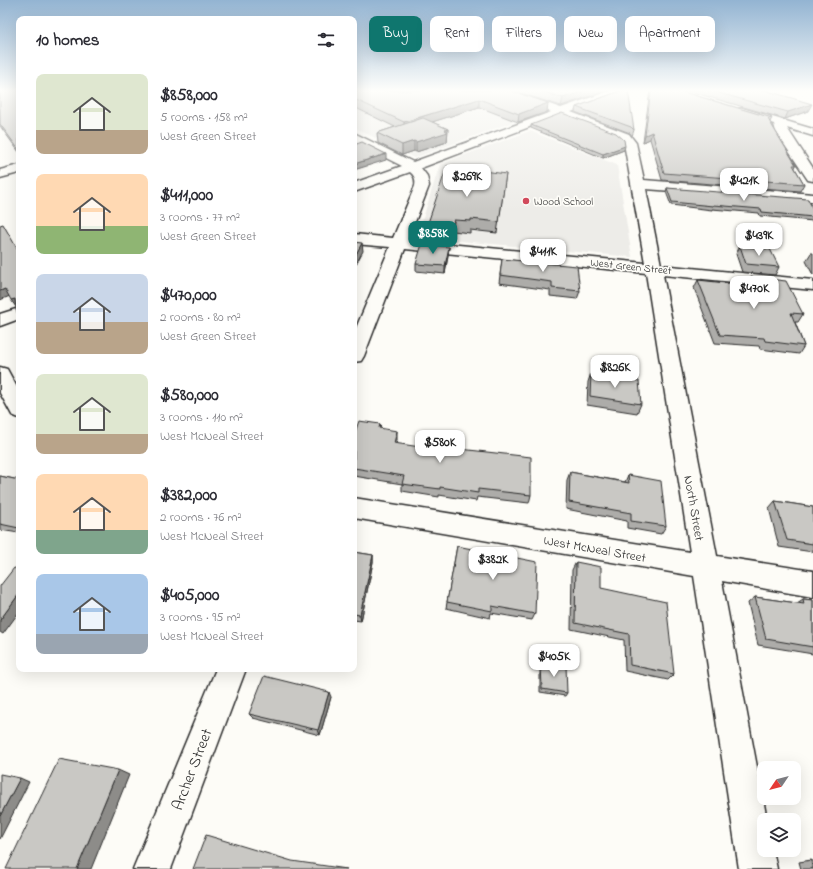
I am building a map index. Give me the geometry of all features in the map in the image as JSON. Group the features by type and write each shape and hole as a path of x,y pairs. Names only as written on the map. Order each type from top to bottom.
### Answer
{"street":[{"path":"357,187 506,131"},
{"name":"North Street","path":"613,131 620,133 628,139 638,184 758,869"},
{"path":"782,131 813,177"},
{"path":"357,139 411,166 421,176 422,186 357,348"},
{"path":"0,174 16,170"},
{"path":"638,184 813,198"},
{"name":"West Green Street","path":"357,239 813,285"},
{"path":"0,320 16,314"},
{"path":"0,374 16,404"},
{"name":"West McNeal Street","path":"357,509 813,584"},
{"name":"Archer Street","path":"152,869 230,672"}],"shaded area":[{"path":"361,131 489,131 414,158"},
{"name":"Wood School","path":"530,131 617,165 632,257 417,237 440,164"}],"building":[{"path":"5,131 16,131 16,146"},
{"path":"385,131 446,131 448,132 402,145 377,133"},
{"path":"545,131 609,131 616,133 624,140 625,146 603,154"},
{"path":"646,131 775,131 796,165 793,165 804,184 664,173 652,132 645,135"},
{"path":"362,142 386,154 357,163 357,144"},
{"path":"447,166 506,174 499,222 471,219 471,221 454,220 451,231 426,229"},
{"path":"667,188 808,199 813,209 813,217 762,212 761,209 672,202"},
{"path":"3,224 16,247 16,310 15,299 11,300 5,289 0,291 0,225"},
{"path":"357,242 362,243 357,252"},
{"path":"422,244 449,247 445,266 416,264"},
{"path":"740,246 770,249 779,267 746,264"},
{"path":"502,259 577,266 580,291 552,288 552,282 500,275"},
{"path":"751,277 786,281 803,314 791,313 804,346 765,341 764,338 720,335 698,280 754,286"},
{"path":"591,373 639,381 641,404 590,396"},
{"path":"359,421 380,424 379,428 397,431 394,443 459,453 460,449 531,457 531,495 478,489 478,493 440,487 440,489 402,484 404,476 357,468 357,427"},
{"path":"570,472 629,483 628,475 661,481 666,526 631,521 631,513 569,502"},
{"path":"0,476 16,479 16,527 0,524"},
{"path":"775,501 813,507 813,544 787,540"},
{"path":"457,546 537,562 535,614 492,606 492,611 447,602"},
{"path":"357,552 373,555 360,615 357,614"},
{"path":"576,562 601,567 601,588 666,602 674,674 630,665 629,634 575,623"},
{"path":"14,568 16,568 16,598 0,620 0,586"},
{"path":"755,597 804,604 803,599 813,600 813,647 766,639"},
{"path":"541,662 566,666 567,693 542,689"},
{"path":"264,676 329,692 318,730 249,714"},
{"path":"59,759 118,770 77,869 6,869"},
{"path":"0,774 20,778 0,816"},
{"path":"206,835 292,861 347,869 193,869"},
{"path":"811,860 813,861 813,869 812,869"}],"place":[{"name":"Wood School","path":"526,201"}]}
